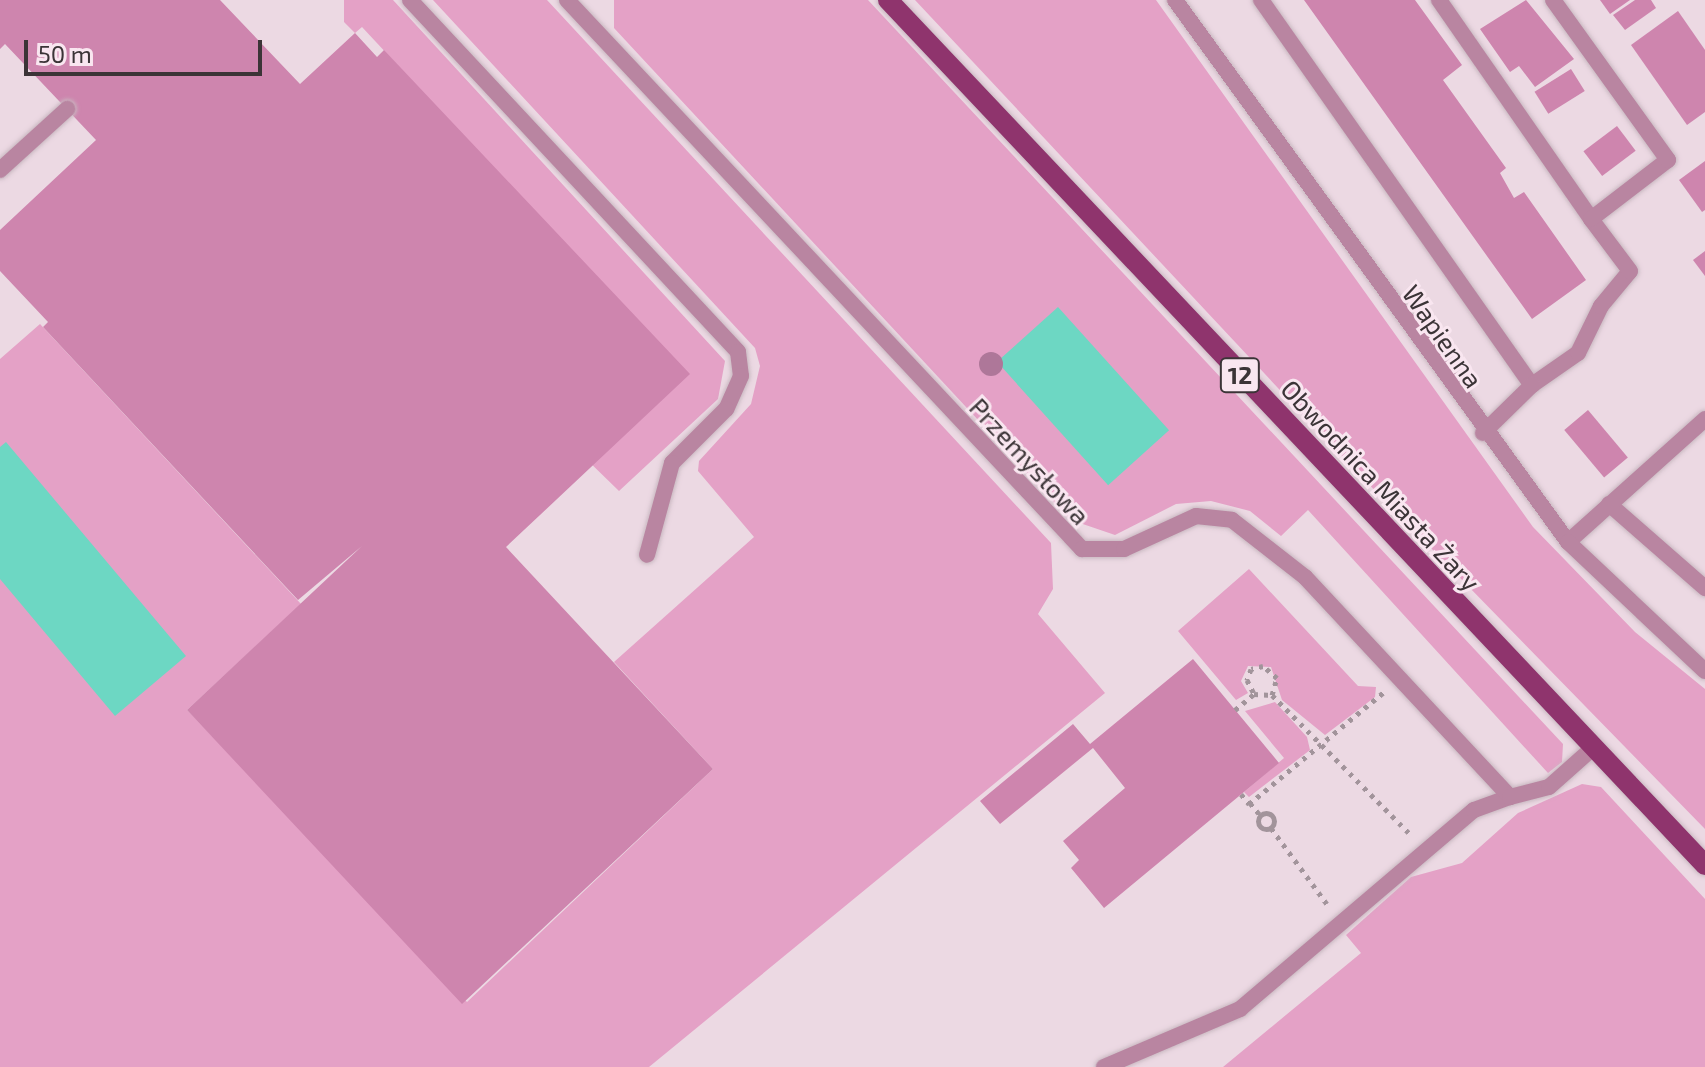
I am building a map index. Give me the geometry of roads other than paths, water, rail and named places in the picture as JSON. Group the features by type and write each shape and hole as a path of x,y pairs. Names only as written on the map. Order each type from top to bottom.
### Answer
{"main road":[{"name":"Obwodnica Miasta Żary","path":"888,0 1705,865"}],"street":[{"path":"410,0 738,352 741,376 726,409 672,463 647,555"},
{"name":"Przemysłowa","path":"567,0 1071,541 1088,552 1110,553 1179,520 1232,520 1305,577 1510,797"},
{"name":"Wapienna","path":"1175,0 1483,433 1568,542 1705,671"},
{"path":"1261,0 1532,385"},
{"path":"1439,0 1630,271 1601,306 1578,353 1532,385 1483,433"},
{"path":"1553,0 1668,160 1591,219"},
{"path":"0,170 67,109"},
{"path":"1568,542 1705,419"},
{"path":"1609,504 1705,588"},
{"path":"1104,1067 1240,1009 1474,810 1549,787 1593,748"}]}
